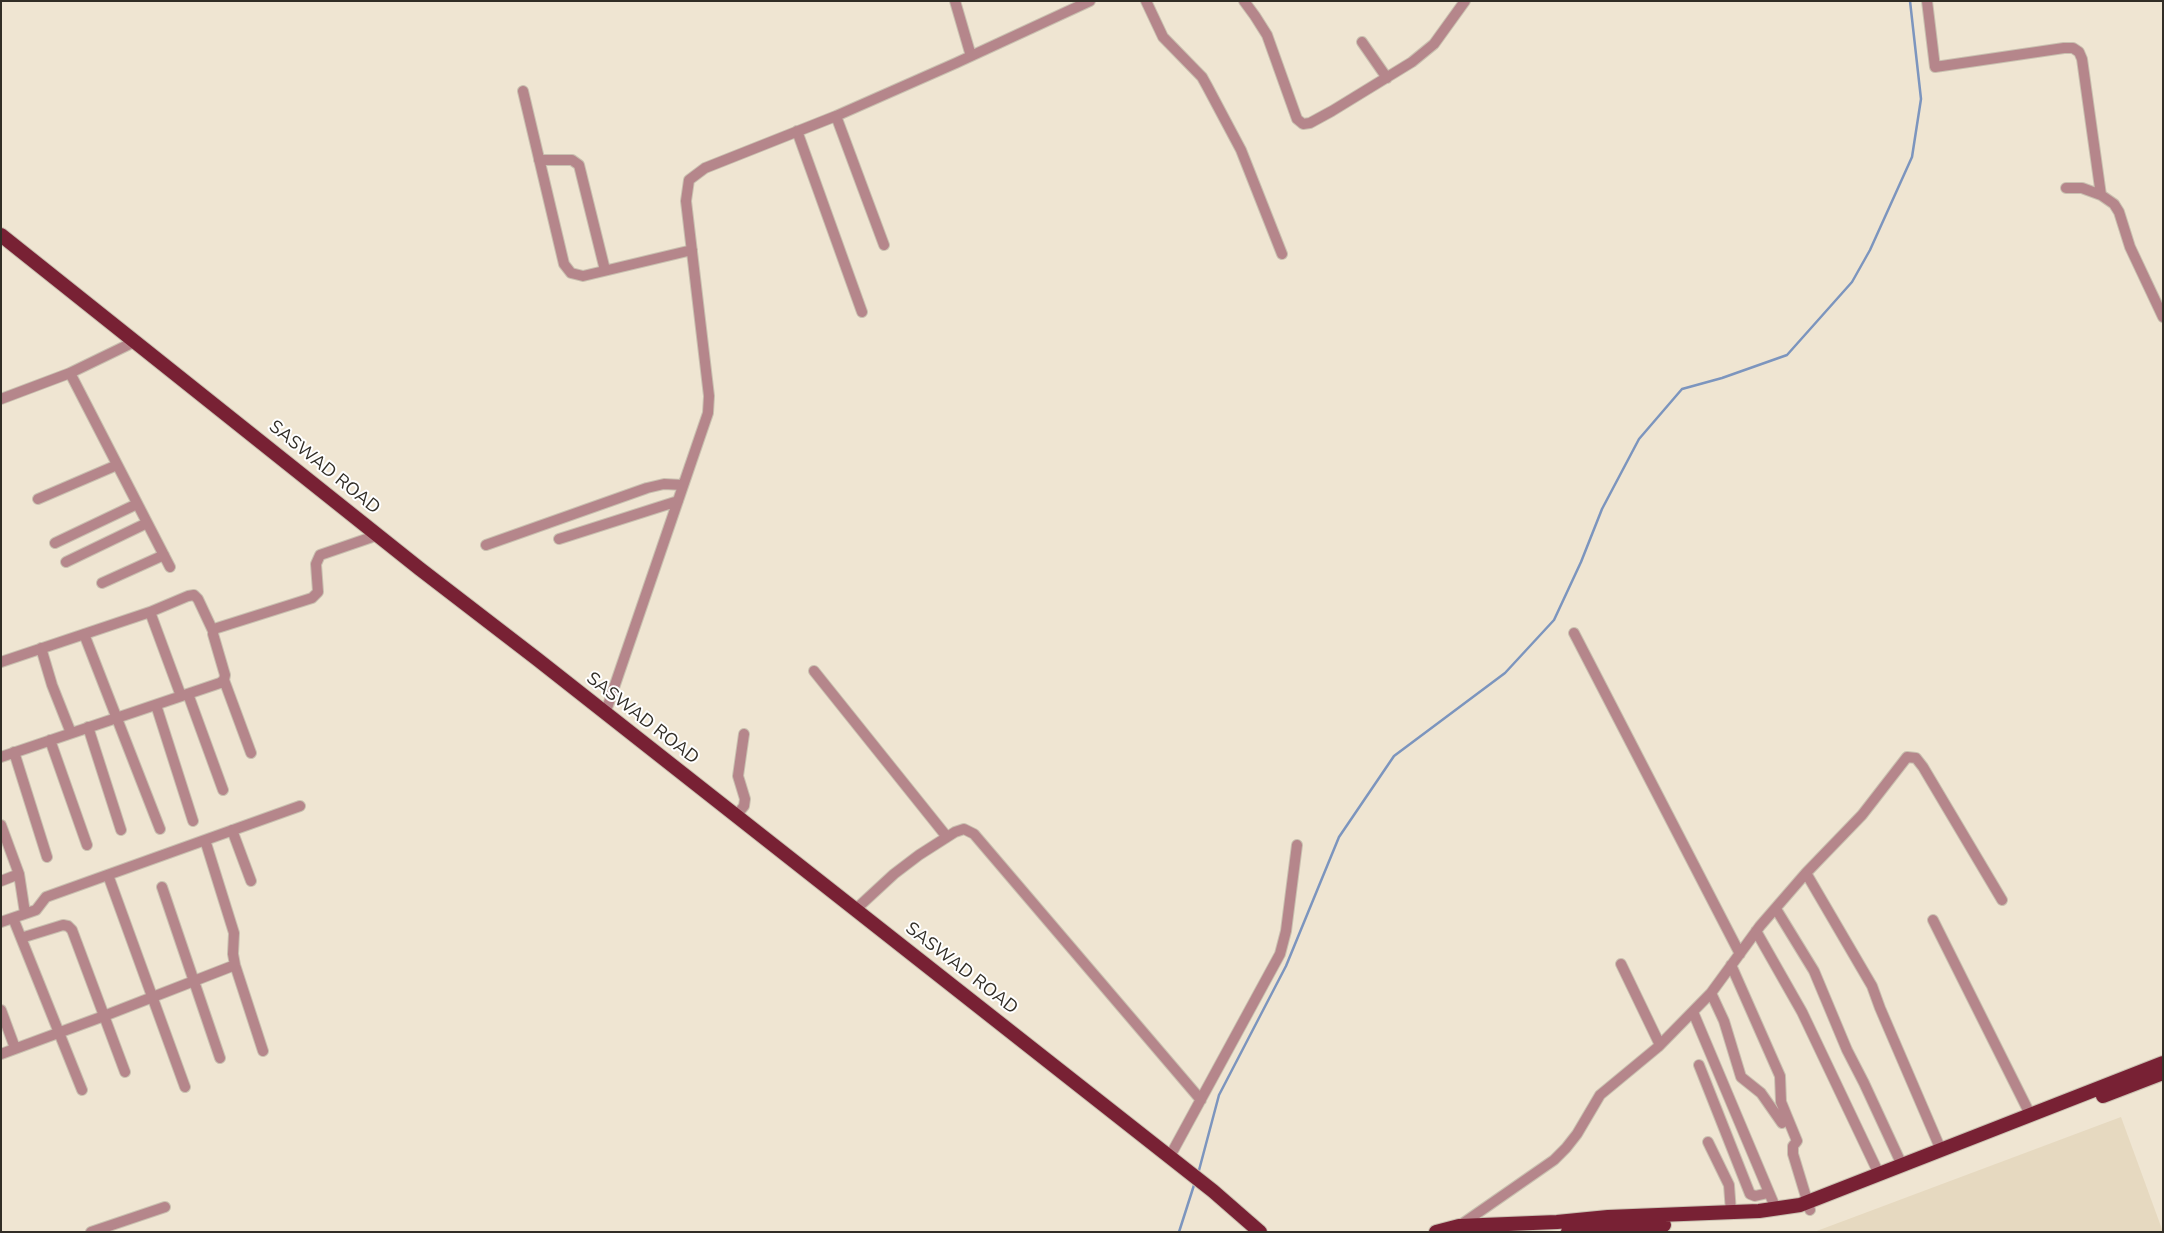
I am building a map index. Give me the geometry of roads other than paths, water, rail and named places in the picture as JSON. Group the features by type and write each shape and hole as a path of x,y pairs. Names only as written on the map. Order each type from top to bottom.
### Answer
{"highway":[{"name":"SASWAD ROAD","path":"1,235 378,535 1212,1191 1260,1232"},
{"path":"1568,1232 1598,1226 1694,1219 1787,1216 1879,1174 2163,1063"},
{"path":"1694,1219 1732,1212 1809,1206 2163,1073"},
{"path":"1436,1232 1557,1222 1598,1226"}],"street":[{"path":"955,1 971,56"},
{"path":"605,714 708,413 709,396 686,201 689,180 705,168 836,116 1090,1"},
{"path":"1146,1 1163,37 1170,47 1194,69 1207,86 1241,150 1282,254"},
{"path":"1244,1 1256,16 1267,35 1298,119 1303,124 1310,123 1332,111 1412,62 1434,44 1466,1"},
{"path":"1926,1 1935,67 2064,48 2073,48 2078,52 2082,59 2101,194"},
{"path":"1362,42 1387,78"},
{"path":"523,90 564,264 571,273 583,276 692,250"},
{"path":"836,116 884,245"},
{"path":"797,131 862,312"},
{"path":"539,160 572,160 579,165 606,270"},
{"path":"2066,188 2082,188 2101,194 2114,204 2119,212 2130,246 2163,317"},
{"path":"1,399 70,373 136,341"},
{"path":"70,373 170,567"},
{"path":"38,499 117,465"},
{"path":"486,545 647,488 664,484 683,485"},
{"path":"559,539 678,502"},
{"path":"55,543 138,504"},
{"path":"66,562 147,523"},
{"path":"213,631 221,626 312,598 318,592 316,564 320,555 378,535"},
{"path":"102,583 164,555"},
{"path":"1,662 150,612 194,595 198,599 213,631 224,680 251,753"},
{"path":"150,612 223,790"},
{"path":"1574,633 1740,954"},
{"path":"84,634 160,829"},
{"path":"41,648 52,685 72,733"},
{"path":"814,671 947,837"},
{"path":"1,757 220,683 224,680"},
{"path":"156,705 193,821"},
{"path":"88,728 121,830"},
{"path":"736,816 744,806 745,799 738,776 744,734"},
{"path":"50,740 87,845"},
{"path":"14,752 47,856"},
{"path":"1459,1229 1554,1160 1577,1134 1600,1095 1660,1045 1711,993 1756,931 1806,873 1862,815 1907,757 1916,758 2002,900"},
{"path":"1,922 38,908 40,902 46,897 300,806"},
{"path":"1,826 18,874 25,913"},
{"path":"232,830 251,881"},
{"path":"855,910 894,874 947,837 964,830 974,834 1201,1100"},
{"path":"205,840 234,933 233,954 235,965 263,1051"},
{"path":"1168,1158 1280,954 1286,931 1297,844"},
{"path":"1806,873 1872,986 1942,1150"},
{"path":"1,881 18,874"},
{"path":"108,875 185,1087"},
{"path":"162,887 220,1058"},
{"path":"1776,909 1814,971 1847,1050 1902,1165"},
{"path":"13,918 82,1090"},
{"path":"1933,920 2030,1114"},
{"path":"21,938 63,925 68,926 72,930 125,1072"},
{"path":"1756,931 1802,1012 1879,1174"},
{"path":"1621,964 1660,1045"},
{"path":"1,1054 235,965"},
{"path":"1730,966 1780,1076 1783,1110 1797,1141 1793,1146"},
{"path":"1711,993 1724,1021 1742,1077 1761,1093 1786,1128 1793,1146 1795,1164 1809,1206"},
{"path":"1,1010 15,1048"},
{"path":"1693,1012 1776,1209"},
{"path":"1699,1065 1750,1194 1755,1196 1768,1193"},
{"path":"1708,1142 1729,1185 1732,1212"},
{"path":"91,1232 165,1207"}],"waterway":[{"path":"1198,1174 1219,1095 1286,966 1339,837 1394,756 1505,673 1554,620 1581,562 1602,509 1639,439 1682,389 1722,378 1787,355 1852,282 1870,250 1912,157 1921,99 1910,1"},
{"path":"1179,1232 1195,1182"}]}
